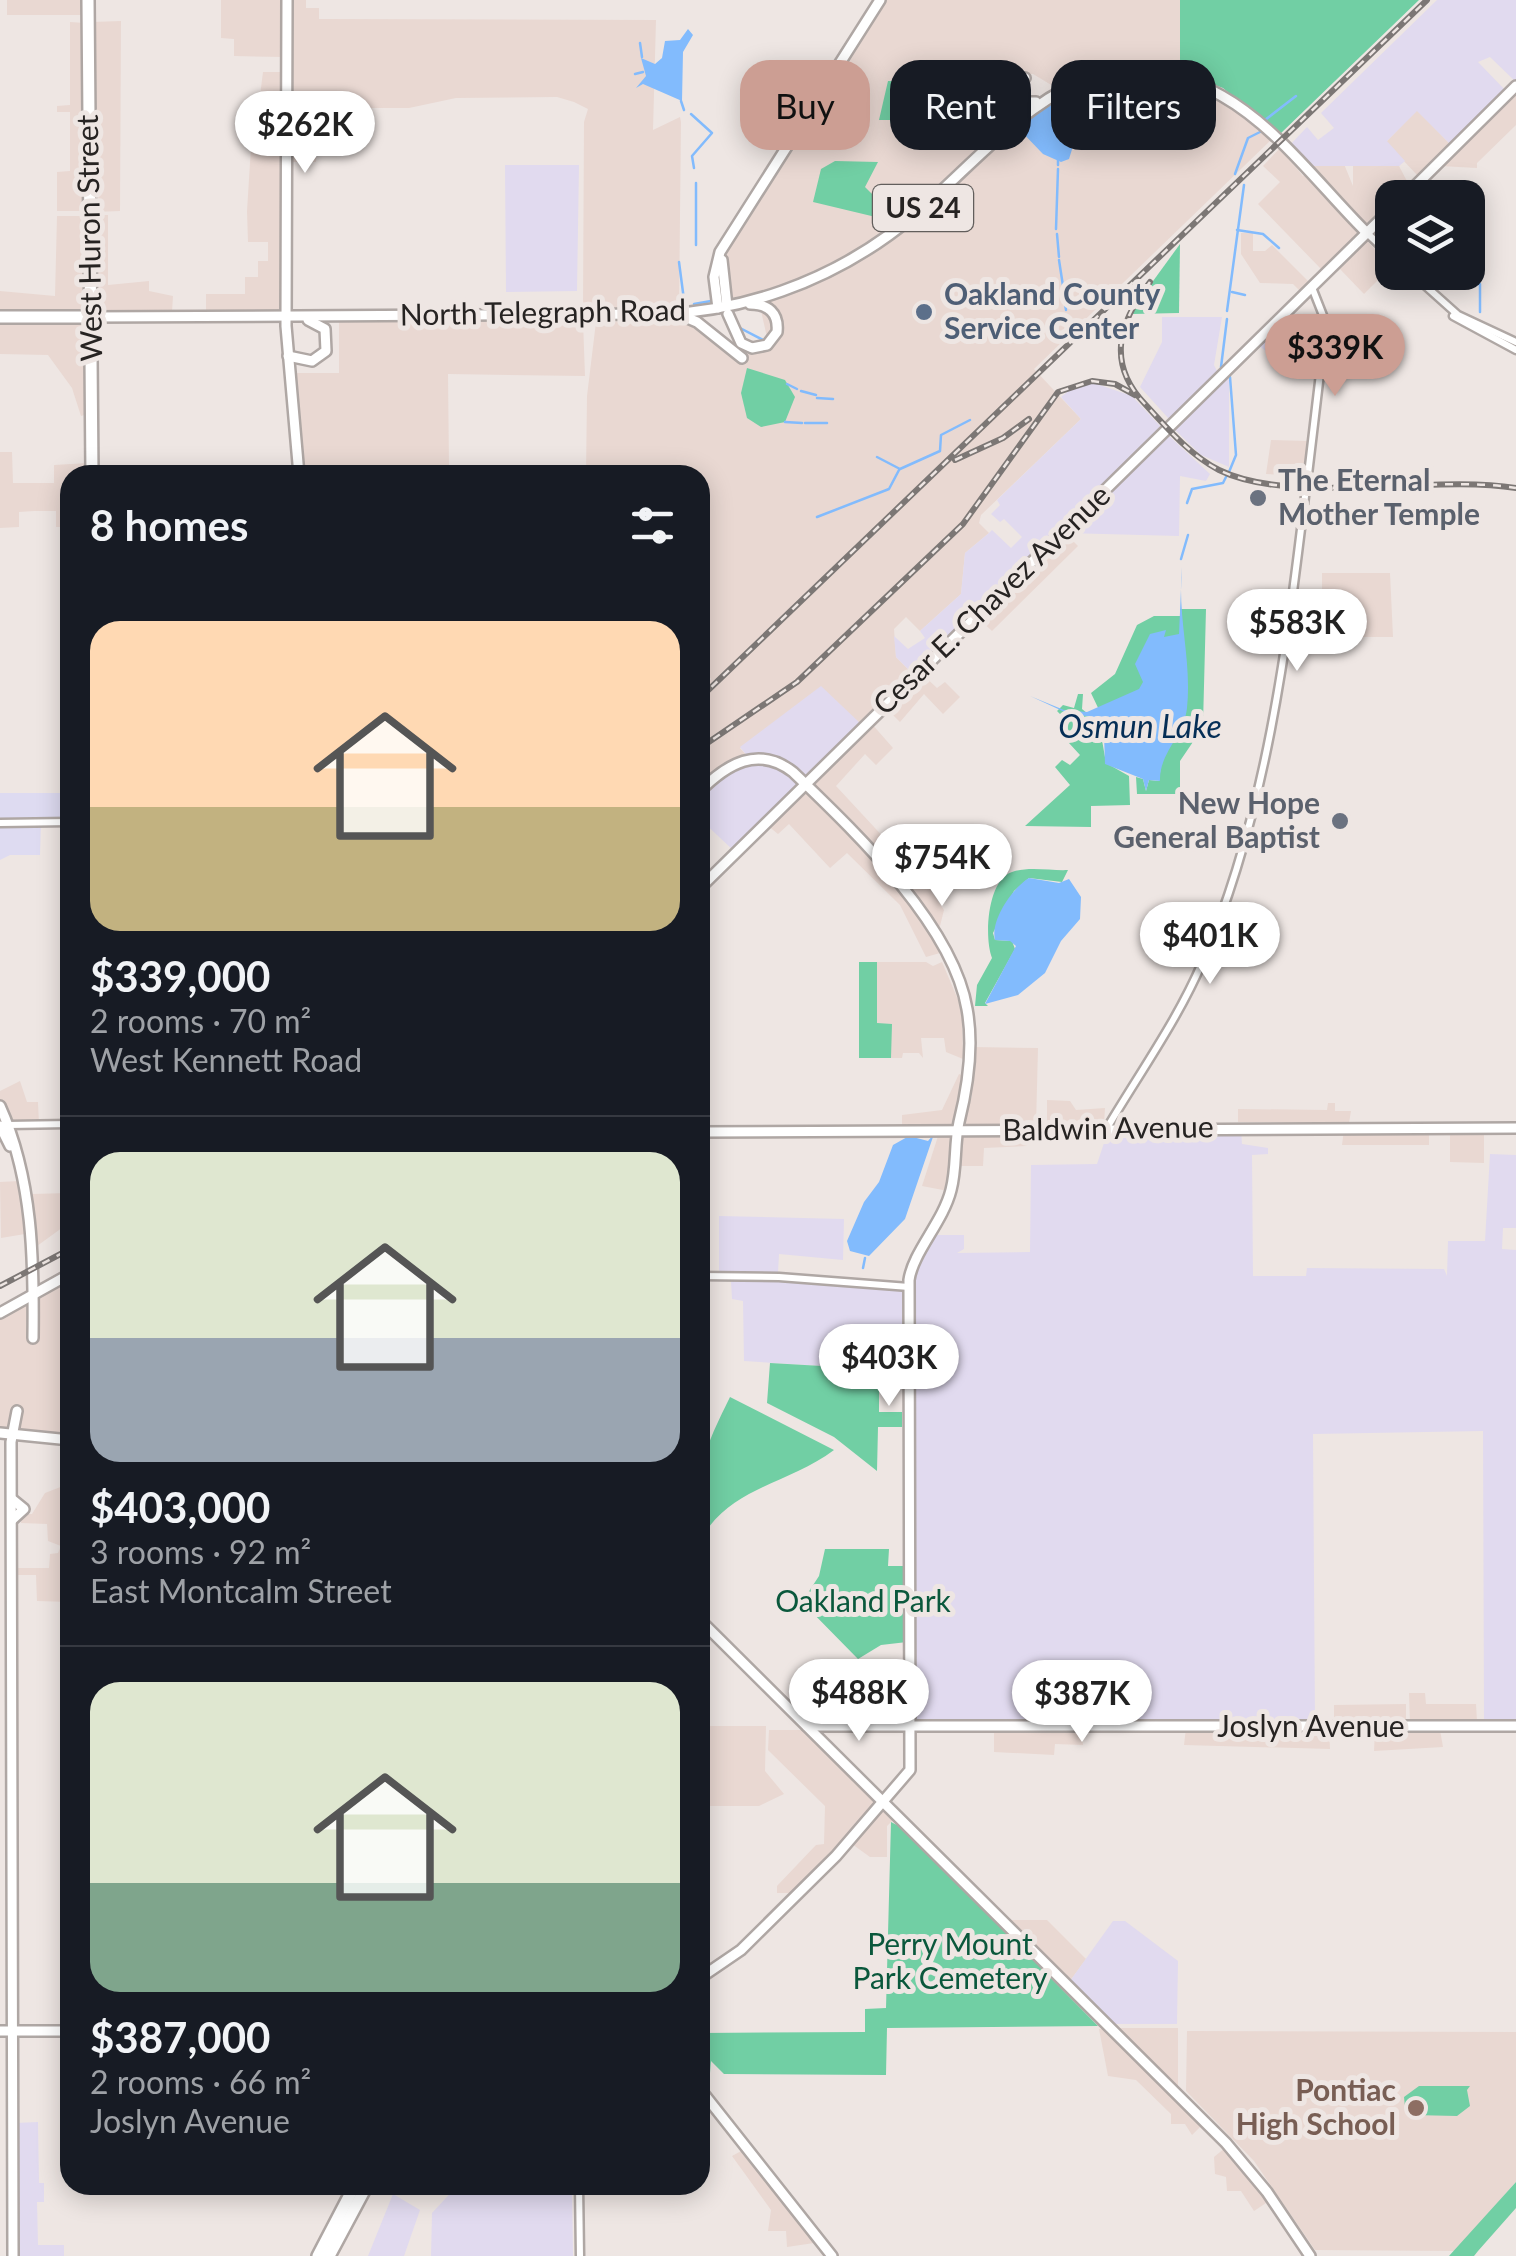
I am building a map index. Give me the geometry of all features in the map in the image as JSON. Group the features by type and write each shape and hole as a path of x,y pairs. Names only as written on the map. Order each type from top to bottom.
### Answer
{"highway":[{"name":"West Huron Street","path":"88,0 92,465"},
{"name":"US 24","path":"0,317 91,317"},
{"path":"318,2256 350,2195"},
{"path":"329,2256 362,2195"}],"main road":[{"path":"287,0 291,316 288,356 298,465"},
{"path":"727,306 759,304 772,311 778,324 772,341 756,348 743,345 727,306 719,282 714,282 718,257 882,0"},
{"path":"1420,180 1516,86"},
{"name":"North Telegraph Road","path":"1216,93 1253,118 1367,233"},
{"name":"North Telegraph Road","path":"91,317 676,314 727,306 810,280 882,240 1051,95"},
{"path":"1031,100 1039,102"},
{"path":"1284,314 1375,225"},
{"path":"1284,314 1367,233"},
{"path":"727,306 720,269 728,240"},
{"path":"1312,290 1329,267"},
{"path":"676,314 698,322 742,358"},
{"name":"Cesar E. Chavez Avenue","path":"710,878 1284,314"},
{"path":"288,356 316,360 328,345 322,324 291,316"},
{"path":"291,368 326,356 331,346 331,316"},
{"path":"710,781 726,767 749,758 776,762 805,784 907,889 931,929 967,1007 968,1096 958,1131 948,1201 911,1270 909,1287 910,1772 836,1856 746,1946 710,1971"},
{"path":"931,929 944,927"},
{"path":"2,1117 17,1158 29,1211 31,1338"},
{"name":"Baldwin Avenue","path":"710,1132 1516,1128"},
{"path":"0,1313 60,1280"},
{"path":"13,2256 10,1436 19,1410"},
{"path":"10,1436 60,1439"},
{"path":"10,1436 16,1457 12,1485"},
{"path":"710,1630 1230,2147 1310,2256"},
{"name":"Joslyn Avenue","path":"806,1726 1516,1726"},
{"path":"0,2031 60,2031"},
{"path":"710,2102 832,2256"}],"street":[{"name":"North Telegraph Road","path":"1367,233 1375,240"},
{"path":"1107,1128 1200,967 1235,872 1285,641 1306,485 1325,316 1312,290"},
{"path":"1429,290 1458,315 1516,346"},
{"path":"0,823 60,822"},
{"path":"2,1117 60,1123"},
{"path":"710,1276 775,1276 909,1287"},
{"path":"579,2195 580,2256"}],"shaded area":[{"path":"7,0 85,0 85,15 7,15"},
{"path":"221,0 283,0 283,57 234,56 234,39 221,38"},
{"path":"291,0 306,0 306,8 319,8 319,19 656,20 653,130 680,117 681,122 679,310 583,308 584,122 588,109 574,102 557,97 456,98 409,108 317,108 316,162 289,162"},
{"path":"885,0 1180,0 1180,60 1051,60 1051,85 1031,74 1031,60 890,60 890,150 979,150 918,208 828,268 790,284 730,300 724,261 732,241 790,150 870,150 870,60 847,60"},
{"path":"1437,0 1516,0 1516,82 1490,57 1478,62 1505,90 1450,144 1417,111 1387,141 1405,161 1399,166 1314,166 1291,144 1307,127 1318,140 1334,128 1321,113"},
{"path":"121,21 120,211 95,212 92,22"},
{"path":"70,22 85,23 86,211 57,211 57,172 70,171 70,112 57,112 57,106 70,105"},
{"path":"263,72 283,72 283,311 206,313 206,294 245,294 245,277 258,277 258,261 268,261 268,242 248,242 247,211 251,147 256,146 256,133 267,132 267,117 259,117 258,111"},
{"path":"1516,92 1516,125 1477,163 1477,168 1440,166"},
{"path":"1216,98 1241,110 1272,139 1034,369 1081,419 981,515 979,523 989,533 965,553 961,594 920,631 906,617 894,629 896,657 915,676 863,727 740,748 749,758 710,783 710,465 586,465 587,396 596,322 689,319 742,360 747,351 742,347 769,346 759,302 890,239 987,150 1031,150 1031,114 1051,103 1051,150 1216,150"},
{"path":"1417,110 1450,144 1418,176 1386,142"},
{"path":"1280,148 1303,176 1314,166 1344,164 1353,186 1353,166 1399,166 1406,180 1375,180 1375,216 1321,269 1258,204 1280,182 1263,166"},
{"path":"505,165 579,165 577,291 506,292"},
{"path":"93,215 108,215 108,285 149,281 149,291 173,296 172,312 96,311"},
{"path":"57,216 86,216 85,311 0,312 0,291 55,296"},
{"path":"1241,233 1253,233 1253,251 1265,251 1272,245 1309,282 1300,291 1293,284 1260,283 1241,254"},
{"path":"1367,241 1375,249 1375,283 1364,294 1340,269"},
{"path":"1287,316 1323,319 1319,361 1279,362 1257,344"},
{"path":"1162,317 1222,317 1214,365 1218,373 1170,420 1140,387 1162,342"},
{"path":"339,319 583,321 585,376 448,374 449,465 303,465 296,437 295,373 339,373"},
{"path":"0,322 85,324 88,414 81,416 72,388 48,355 0,354"},
{"path":"1225,376 1229,380 1229,467 1201,455 1172,427"},
{"path":"1094,383 1132,396 1162,428 912,673 896,657 894,636 908,649 925,638 920,631 961,594 965,553 992,530 1011,548 1022,537 1004,519 1000,522 991,514 1000,505 997,500 1081,419 1061,397 1076,385"},
{"path":"1167,434 1210,474 1206,481 1180,476 1179,536 1065,533"},
{"path":"1271,440 1309,441 1305,476 1266,474"},
{"path":"0,452 12,452 13,483 54,483 54,465 88,463 60,465 60,527 56,527 56,511 34,511 19,512 19,527 0,528"},
{"path":"1065,533 1078,546 992,631 979,619"},
{"path":"1322,573 1390,573 1393,637 1290,637 1297,598 1313,601 1322,596"},
{"path":"923,675 937,688 945,682 960,697 943,714 924,694 900,722 886,708"},
{"path":"821,686 861,724 805,779 791,766 748,757 740,747"},
{"path":"871,723 893,748 876,765 865,754 836,786 926,883 944,910 940,926 932,924 915,892 811,785"},
{"path":"747,762 781,769 800,784 734,851 710,828 710,786 724,773"},
{"path":"805,790 911,897 940,953 926,957 900,905 847,853 830,868 789,824 778,834 767,825"},
{"path":"0,793 60,793 60,820 41,820 40,855 10,855 0,860"},
{"path":"859,962 926,962 933,966 942,962 962,1009 963,1059 946,1052 944,1038 921,1038 923,1058 919,1053 903,1053 902,1058 859,1058"},
{"path":"972,1047 1038,1048 1036,1125 963,1127 972,1096"},
{"path":"959,1074 965,1077 954,1124 902,1130 902,1115 942,1110"},
{"path":"20,1081 27,1102 38,1102 39,1123 11,1123 0,1099 0,1091"},
{"path":"1047,1100 1070,1101 1076,1110 1105,1108 1104,1124 1047,1126"},
{"path":"1328,1103 1335,1103 1335,1111 1351,1111 1349,1123 1238,1122 1238,1109 1327,1110"},
{"path":"1241,1130 1242,1144 1268,1148 1268,1154 1252,1155 1253,1276 1306,1276 1307,1268 1444,1269 1447,1276 1448,1241 1485,1241 1490,1154 1516,1155 1516,1228 1503,1228 1502,1249 1516,1250 1516,1722 1484,1719 1483,1431 1313,1434 1315,1723 916,1722 914,1268 936,1235 964,1235 964,1249 957,1253 1030,1252 1031,1165 1097,1164 1107,1134"},
{"path":"1344,1130 1429,1130 1429,1145 1342,1145"},
{"path":"1026,1132 1027,1146 984,1148 983,1166 961,1166 963,1134"},
{"path":"1450,1132 1484,1133 1484,1163 1450,1162"},
{"path":"939,1133 955,1133 948,1191 922,1186"},
{"path":"20,1181 25,1234 1,1238 0,1182"},
{"path":"60,1193 60,1229 37,1246 31,1194"},
{"path":"719,1216 844,1219 843,1260 779,1254 778,1273 719,1273"},
{"path":"736,1277 902,1290 902,1351 824,1344 823,1366 744,1361 743,1301 732,1299 731,1282"},
{"path":"60,1284 60,1435 0,1428 0,1316"},
{"path":"60,1487 60,1546 48,1541 47,1524 21,1523 22,1514 32,1514 45,1493"},
{"path":"60,1548 60,1602 37,1601 36,1575 15,1575 16,1568 49,1568 50,1554 58,1553"},
{"path":"1409,1693 1425,1693 1426,1704 1476,1704 1477,1721 1410,1724"},
{"path":"1406,1704 1406,1724 1334,1724 1334,1705"},
{"path":"710,1726 766,1726 765,1771 784,1794 759,1806 710,1806"},
{"path":"1186,1728 1329,1730 1330,1749 1184,1745"},
{"path":"998,1729 1081,1729 1083,1745 1055,1744 1054,1755 994,1752 994,1733"},
{"path":"769,1730 806,1730 875,1802 848,1839 794,1893 777,1893 777,1886 816,1845 824,1844 825,1806 768,1750"},
{"path":"1375,1730 1440,1730 1443,1747 1374,1751"},
{"path":"882,1809 896,1817 887,1826 887,1857 870,1857 852,1844"},
{"path":"1009,1920 1047,1920 1086,1959 1070,1981"},
{"path":"1113,1921 1125,1921 1178,1961 1177,2024 1114,2024 1070,1981"},
{"path":"1119,2028 1178,2028 1178,2088"},
{"path":"1099,2029 1108,2029 1203,2124 1192,2135 1185,2124 1171,2124 1171,2114 1136,2080 1108,2076"},
{"path":"1187,2031 1516,2032 1516,2182 1455,2251 1315,2250 1254,2161 1186,2091"},
{"path":"38,2122 39,2183 44,2183 44,2202 37,2202 38,2245 64,2245 64,2256 16,2256 15,2123"},
{"path":"1225,2148 1269,2201 1254,2211 1241,2191 1227,2191 1226,2177 1215,2174 1214,2157"},
{"path":"743,2150 814,2243 787,2247 786,2231 768,2231 771,2210 732,2156"},
{"path":"393,2195 420,2210 404,2256 368,2256"},
{"path":"449,2195 572,2195 573,2256 431,2256 432,2213"}],"green space":[{"path":"1180,0 1419,0 1279,135 1216,85 1216,60 1180,60"},
{"path":"888,81 890,81 890,120 879,120"},
{"path":"835,161 878,162 865,187 885,207 884,219 813,202 821,169"},
{"path":"1180,244 1179,313 1132,314 1132,310"},
{"path":"747,368 785,380 795,397 785,422 761,427 747,418 741,393"},
{"path":"1180,609 1206,609 1203,724 1219,730 1217,738 1199,733 1180,761 1180,794 1137,794 1136,777 1143,779 1146,791 1149,780 1159,781 1162,757 1180,731 1180,654 1157,695 1101,714 1091,693 1115,674 1137,625 1154,616 1180,616"},
{"path":"1078,694 1083,694 1082,709 1099,723 1106,763 1129,776 1130,805 1091,806 1091,827 1025,826 1070,785 1055,767 1062,760 1070,765 1080,755 1058,731 1068,722 1057,711 1063,705 1074,708"},
{"path":"1018,870 1068,870 1062,882 1029,878 1014,891 993,933 995,940 1012,941 1015,949 985,1003 988,1006 975,1006 977,985 992,958 988,924 997,886"},
{"path":"859,962 877,962 877,1023 892,1024 891,1058 859,1058"},
{"path":"823,1344 902,1351 902,1364 879,1364 879,1412 902,1412 902,1427 878,1427 877,1471 834,1437 767,1403 770,1363 822,1366"},
{"path":"730,1397 834,1450 749,1494 710,1526 710,1441"},
{"name":"Oakland Park","path":"825,1549 889,1549 888,1566 907,1566 907,1642 881,1645 858,1659 802,1602 819,1576"},
{"name":"Perry Mount Park Cemetery","path":"891,1822 903,1828 1098,2026 887,2028 886,2075 724,2074 711,2061 710,2073 710,2033 865,2032 865,2009 886,2008"},
{"path":"1419,2086 1470,2086 1470,2106 1457,2116 1413,2115 1405,2107 1404,2097"},
{"path":"1516,2182 1516,2208 1474,2256 1449,2256"}],"water":[{"path":"688,29 693,35 683,52 682,101 643,84 636,88 646,76 641,58 655,64 662,58 665,41 680,40"},
{"path":"1050,103 1051,150 1072,150 1069,159 1061,162 1043,154 1031,142 1031,118"},
{"name":"Osmun Lake","path":"1181,588 1187,708 1163,762 1160,781 1149,780 1146,791 1143,779 1105,764 1104,735 1095,717 1069,714 1030,696 1064,710 1087,712 1139,689 1143,682 1135,664 1150,634 1166,630 1164,637 1179,634"},
{"path":"1029,878 1059,883 1069,879 1081,897 1080,919 1061,941 1045,973 1018,995 985,1004 1016,946 1010,941 995,940 999,915 1009,897"},
{"path":"934,1134 905,1219 869,1256 850,1251 847,1241 864,1202 879,1182 893,1145 909,1136 928,1141"}],"waterway":[{"path":"640,43 642,57"},
{"path":"635,74 643,72"},
{"path":"1265,120 1296,96"},
{"path":"681,101 684,110"},
{"path":"691,114 712,133 692,156 694,168"},
{"path":"1235,174 1248,138 1260,132"},
{"path":"1058,157 1058,165"},
{"path":"1056,229 1058,169"},
{"path":"696,183 696,245"},
{"path":"1227,311 1244,185"},
{"path":"1237,230 1263,234 1279,248"},
{"path":"1057,234 1059,257"},
{"path":"1059,260 1063,286"},
{"path":"679,262 684,300"},
{"path":"1480,290 1480,312"},
{"path":"1063,291 1066,310"},
{"path":"1232,292 1245,295"},
{"path":"694,304 711,301"},
{"path":"1221,367 1227,319"},
{"path":"740,328 765,341"},
{"path":"1229,472 1236,455 1230,377"},
{"path":"787,384 797,389"},
{"path":"801,391 816,395"},
{"path":"817,398 833,399"},
{"path":"877,457 900,469 940,451 941,435 970,420"},
{"path":"785,422 802,423"},
{"path":"805,423 827,423"},
{"path":"817,517 889,489 899,470"},
{"path":"1187,503 1192,489 1223,483 1227,475"},
{"path":"1181,559 1188,535"},
{"path":"863,1268 865,1258"}],"railway":[{"path":"710,688 1427,0"},
{"path":"1150,282 1125,327 1121,343 1125,373 1133,389 1170,431 1219,470 1249,481 1284,486 1444,484 1516,488"},
{"path":"710,741 797,682 963,524 1058,392 1092,381 1115,384 1135,395"},
{"path":"955,460 1003,438 1029,419"},
{"path":"0,1286 60,1254"}],"place":[{"name":"Oakland County Service Center","path":"924,312"},
{"name":"The Eternal Mother Temple","path":"1258,498"},
{"name":"New Hope General Baptist","path":"1340,821"},
{"name":"Pontiac High School","path":"1416,2108"}]}
